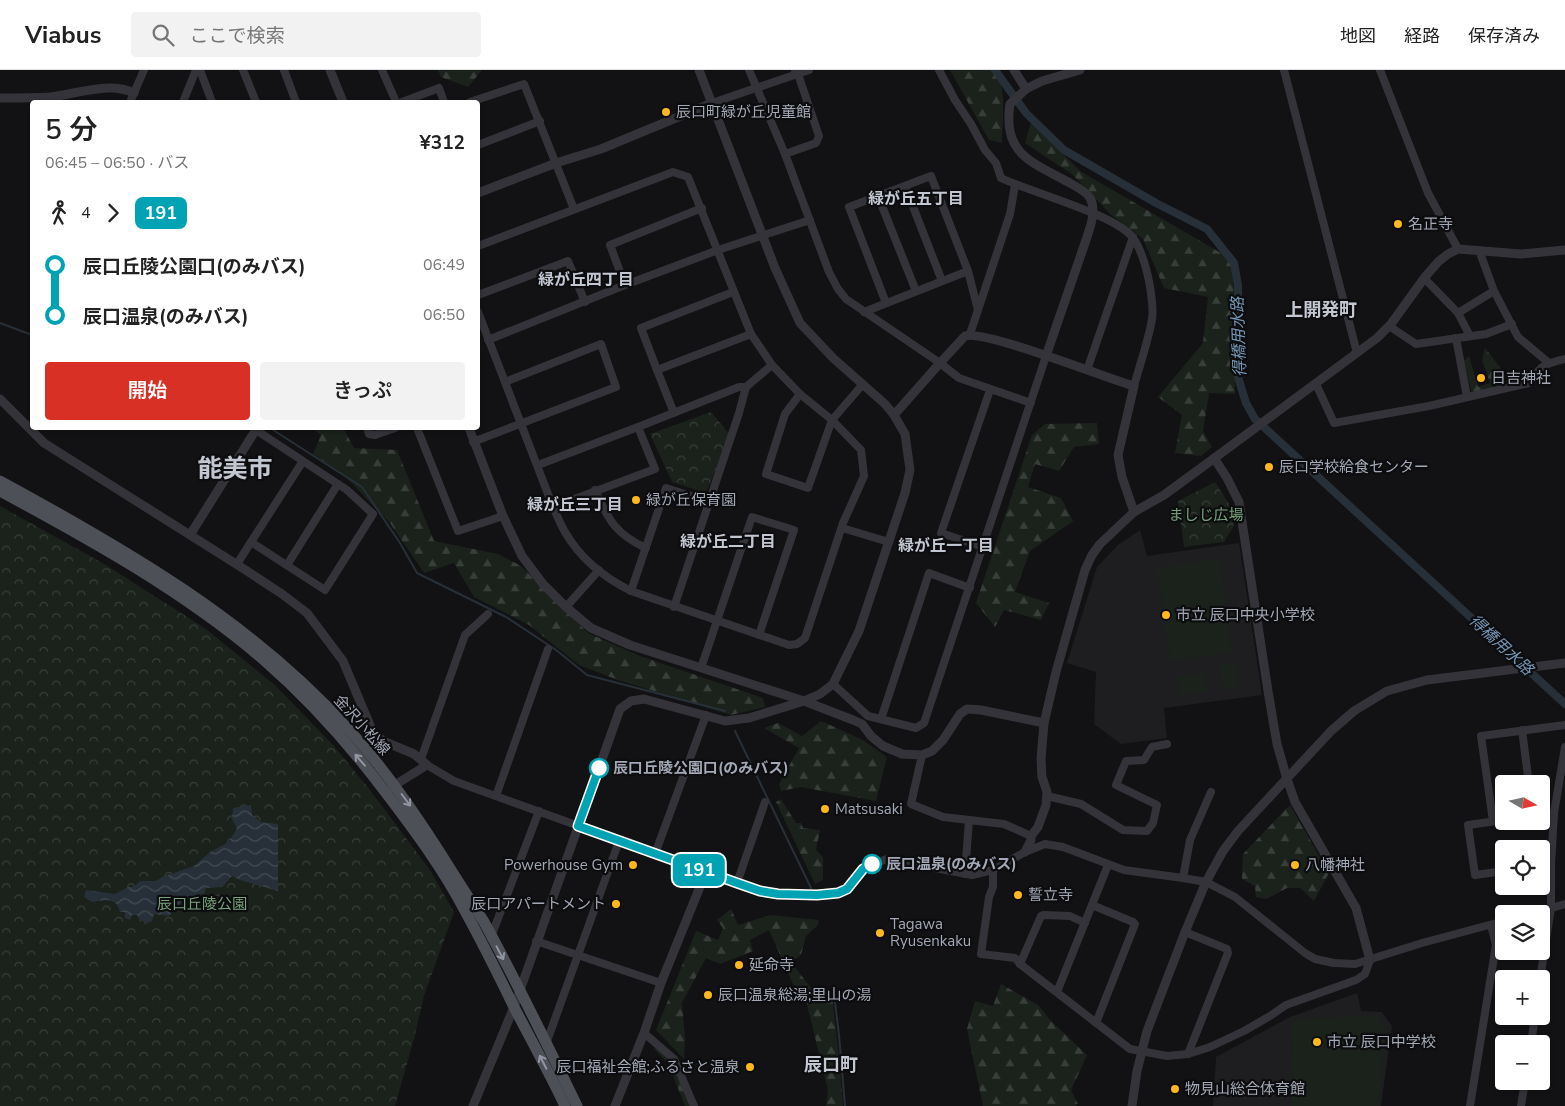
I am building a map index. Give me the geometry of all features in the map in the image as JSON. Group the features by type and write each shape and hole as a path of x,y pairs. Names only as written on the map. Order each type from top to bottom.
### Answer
{"main road":[{"name":"金沢小松線","path":"0,481 56,511 160,573 234,625 301,682 348,728 390,788 461,903 565,1106"},
{"name":"金沢小松線","path":"0,491 95,544 151,578 193,606 238,640 305,698 371,772 413,810 491,937 520,990 577,1106"}],"street":[{"path":"131,100 144,70"},
{"path":"184,100 198,70"},
{"path":"198,70 211,100"},
{"path":"243,70 255,100"},
{"path":"284,70 295,100"},
{"path":"330,70 342,100"},
{"path":"382,70 395,100"},
{"path":"472,1106 514,1007 620,709 631,701 644,699 726,720 749,718 804,701 820,694 833,684 859,631 905,494 910,470 905,434 885,404 833,358 800,323 775,268 699,70"},
{"path":"749,70 785,154 829,272 846,299 940,362 959,378 1031,403"},
{"path":"480,192 556,163 601,149 712,103 758,89 797,72 809,70"},
{"path":"939,70 954,100 971,124 985,150 996,163 1001,178 1111,222 1133,237 1147,271 1153,317 1118,455 1122,477 1134,512"},
{"path":"1014,70 1023,92"},
{"path":"833,684 868,716 916,728 924,723 1092,221 1090,198 1077,187 1025,158 1018,151 1009,131 1008,116 1010,104 1023,92 1042,81 1080,70"},
{"path":"1284,70 1358,353"},
{"path":"1380,70 1428,192 1458,249"},
{"path":"785,154 816,143 819,136 797,72"},
{"path":"476,100 524,84 574,209"},
{"path":"0,98 50,97 93,90 123,88 134,93"},
{"path":"407,100 439,88 443,100"},
{"path":"480,144 540,122"},
{"path":"480,245 673,172 688,177 751,334 772,365 800,394 832,420 861,450 864,476 842,528 805,638 797,644 789,645 631,591 614,582 580,553 565,532 553,507 480,318"},
{"path":"886,303 849,207 932,176 968,271 978,310"},
{"path":"970,334 1010,214 1015,185"},
{"path":"905,186 942,281"},
{"path":"878,196 916,291"},
{"path":"625,285 610,245 702,208"},
{"path":"488,340 718,250 763,237 810,220"},
{"path":"1087,370 1133,237"},
{"path":"1025,852 1031,840 1030,836 1038,827 1043,817 1047,796 1042,777 1041,759 1044,723 1056,672 1089,562 1100,544 1134,512 1164,495 1358,353 1390,326 1424,278 1443,258 1458,249 1521,254 1565,250"},
{"path":"1480,250 1494,291 1518,338 1549,362"},
{"path":"480,294 568,261 585,302"},
{"path":"864,312 968,271"},
{"path":"1424,278 1458,313 1470,336"},
{"path":"1458,313 1494,291"},
{"path":"674,413 641,328 733,292"},
{"path":"1390,326 1416,344 1486,334 1512,324"},
{"path":"657,370 751,334"},
{"path":"894,415 940,362 965,336 970,334 1000,341 1134,386"},
{"path":"1456,338 1467,397"},
{"path":"473,442 616,387 601,344 505,382"},
{"path":"1316,384 1334,423 1529,383 1539,368 1549,362 1565,359"},
{"path":"674,606 746,387 772,365"},
{"path":"800,394 785,414 766,474 808,488 832,420 863,384"},
{"path":"538,464 739,387 746,387"},
{"path":"983,547 942,533 990,390"},
{"path":"0,399 30,429"},
{"path":"553,507 655,469 638,427"},
{"path":"31,430 44,443 237,564 307,613 343,660 372,730 383,741 424,762 454,782 760,891 778,894 817,895 838,893 847,889 863,869 887,859 972,875 993,870 1025,852 1045,844 1063,847 1124,870 1206,882 1235,897 1291,943 1315,959 1334,963 1355,964 1422,943 1495,924"},
{"path":"190,534 256,430"},
{"path":"251,542 325,590 373,514 338,484 258,430"},
{"path":"367,430 369,434 375,436 390,430"},
{"path":"418,430 458,531 503,516"},
{"path":"469,430 503,516 522,556 543,584 591,628 630,645 804,701 862,724 871,736 883,746 893,751 912,755 922,755 932,751 943,740 960,714 967,710 981,710 1044,723"},
{"path":"993,870 993,887 989,897 981,954 1015,958 1020,964 1130,1049 1167,1056 1188,1054 1210,1047 1244,1031 1286,1005 1356,980 1364,974 1370,960 1356,908 1295,802 1287,779 1277,744 1238,502 1227,478 1214,458"},
{"path":"237,564 303,461"},
{"path":"287,565 338,484"},
{"path":"631,591 666,488 708,502"},
{"path":"595,490 609,520 629,540 646,548"},
{"path":"701,668 752,517 794,530 759,634"},
{"path":"842,528 889,542"},
{"path":"566,607 599,570"},
{"path":"881,719 929,574 970,588"},
{"path":"390,788 424,762 465,635 488,614"},
{"path":"496,796 548,649"},
{"path":"1132,1106 1141,1052 1147,1031 1206,882 1223,851 1238,831 1331,731 1354,711 1388,691 1427,680 1565,663"},
{"path":"655,854 706,715"},
{"path":"1495,873 1475,875 1468,826 1493,821 1481,736 1565,725"},
{"path":"1522,730 1528,775"},
{"path":"1047,796 1081,804 1123,830 1147,831 1153,822 1157,805 1116,785 1126,761 1144,760 1152,748 1168,744"},
{"path":"1541,970 1551,908 1554,813 1565,747"},
{"path":"922,755 911,804 944,817 1004,824 1030,836"},
{"path":"1183,878 1190,840 1211,792"},
{"path":"737,883 765,802"},
{"path":"491,937 539,812"},
{"path":"1550,814 1554,813"},
{"path":"966,874 969,820"},
{"path":"546,1044 619,842"},
{"path":"1056,992 1108,865"},
{"path":"614,1106 706,872"},
{"path":"1551,908 1565,904"},
{"path":"1092,905 1135,924 1096,1023"},
{"path":"1020,964 1040,916 1070,916 1085,922"},
{"path":"1470,1106 1496,945 1491,925"},
{"path":"1185,932 1227,949 1228,953 1188,1054"},
{"path":"536,941 661,983"},
{"path":"644,1033 674,1059 694,1106"},
{"path":"1521,1106 1524,1090"}],"shaded area":[{"name":"市立 辰口中央小学校","path":"1140,530 1147,556 1239,543 1262,695 1164,708 1167,738 1121,744 1094,724 1096,672 1067,663 1097,567 1118,545"},
{"name":"市立 辰口中学校","path":"1357,993 1361,1011 1382,1012 1392,1026 1381,1106 1213,1106 1216,1057 1290,1017"}],"green space":[{"path":"438,70 482,70 468,87 441,77"},
{"path":"950,70 994,70 1003,95 1002,143 989,140"},
{"path":"1031,122 1080,171 1233,260 1235,394 1209,393 1203,431 1212,447 1201,456 1175,453 1182,415 1158,397 1203,343 1208,297 1164,288 1143,239 1110,214 1073,175 1025,143"},
{"path":"1485,348 1506,375 1501,385 1472,394 1464,361 1469,356 1478,387 1490,383 1482,360"},
{"path":"711,412 730,435 706,493 672,482 650,434"},
{"path":"1097,423 1099,444 1074,447 1059,471 1035,464 1028,487 1061,498 1073,521 1030,551 1015,592 1049,603 1041,620 1004,610 995,627 976,603 1032,435 1045,424"},
{"path":"315,430 344,430 354,448 397,450 434,541 498,554 521,566 588,633 640,656 763,698 765,707 731,715 618,680 579,665 529,625 474,597 454,563 424,573 390,523 345,476 313,454 321,435"},
{"name":"ましじ広場","path":"1215,482 1229,504 1234,526 1224,542 1184,547 1178,501"},
{"name":"辰口丘陵公園","path":"0,506 106,565 206,629 276,686 334,746 370,790 430,870 454,912 424,996 395,1106 0,1106"},
{"path":"1220,558 1232,652 1170,661 1157,568"},
{"path":"1236,662 1239,688 1223,690 1220,665"},
{"path":"1205,673 1207,691 1181,695 1177,677"},
{"path":"821,721 863,740 887,757 876,801 801,787 781,791 779,784 799,748 764,728 778,723 802,736"},
{"path":"781,799 796,823 801,823 803,828 820,830 816,850 823,857 823,880 815,884 776,802"},
{"path":"1290,805 1329,873 1314,901 1300,888 1287,888 1266,899 1256,897 1255,886 1242,879 1243,854"},
{"path":"731,909 738,925 770,915 819,920 818,925 806,936 801,955 791,962 811,988 832,995 843,1106 826,1106 828,1090 806,1001 797,993 769,930 750,940 753,951 720,964 706,958 682,1003 685,1038 684,1059 656,1030 696,931 718,940 723,928 717,920"},
{"path":"1001,984 1038,1005 1050,1020 1087,1055 1071,1090 1078,1104 1076,1106 983,1106 967,1029 975,1001 993,1006"},
{"path":"1375,1015 1387,1030 1378,1106 1292,1106 1293,1019"},
{"path":"653,1048 660,1051 672,1064 691,1106 685,1106 668,1063"}],"water":[{"path":"251,805 252,815 261,822 278,824 278,891 232,876 222,887 206,888 204,894 193,896 184,901 169,916 154,914 152,921 145,924 137,915 132,915 130,920 125,918 125,912 120,912 113,902 106,900 93,902 84,897 86,890 115,894 128,887 135,886 140,881 156,881 162,877 194,866 210,852 229,842 237,828 232,819 233,808"}],"waterway":[{"name":"得橋用水路","path":"995,70 1026,113 1064,150 1156,203 1207,229 1234,263 1238,285 1238,377 1246,403 1255,419 1565,704"},
{"path":"0,323 30,334"},
{"path":"273,430 362,487 400,543 417,573 506,617 556,650 587,675 725,711"},
{"path":"735,731 811,888"},
{"path":"835,1003 845,1106"}],"bus line":[{"name":"191","path":"599,768 578,826 619,842 760,891 778,894 817,895 838,893 847,889 858,874 872,864"}],"place":[{"name":"辰口町緑が丘児童館","path":"666,112"},
{"name":"名正寺","path":"1398,224"},
{"name":"日吉神社","path":"1481,378"},
{"name":"辰口学校給食センター","path":"1269,467"},
{"name":"緑が丘保育園","path":"636,500"},
{"name":"市立 辰口中央小学校","path":"1166,615"},
{"name":"辰口丘陵公園口(のみバス)","path":"599,768"},
{"name":"Matsusaki","path":"825,809"},
{"name":"辰口温泉(のみバス)","path":"872,864"},
{"name":"Powerhouse Gym","path":"633,865"},
{"name":"八幡神社","path":"1295,865"},
{"name":"誓立寺","path":"1018,895"},
{"name":"辰口アパートメント","path":"616,904"},
{"name":"Tagawa Ryusenkaku","path":"880,933"},
{"name":"延命寺","path":"739,965"},
{"name":"辰口温泉総湯;里山の湯","path":"708,995"},
{"name":"市立 辰口中学校","path":"1317,1042"},
{"name":"辰口福祉会館;ふるさと温泉","path":"750,1067"},
{"name":"物見山総合体育館","path":"1175,1089"}],"district":[{"name":"緑が丘五丁目","path":"916,199"},
{"name":"緑が丘四丁目","path":"586,280"},
{"name":"上開発町","path":"1321,310"},
{"name":"能美市","path":"235,469"},
{"name":"緑が丘三丁目","path":"575,505"},
{"name":"緑が丘二丁目","path":"728,542"},
{"name":"緑が丘一丁目","path":"946,546"},
{"name":"辰口町","path":"831,1065"}]}
